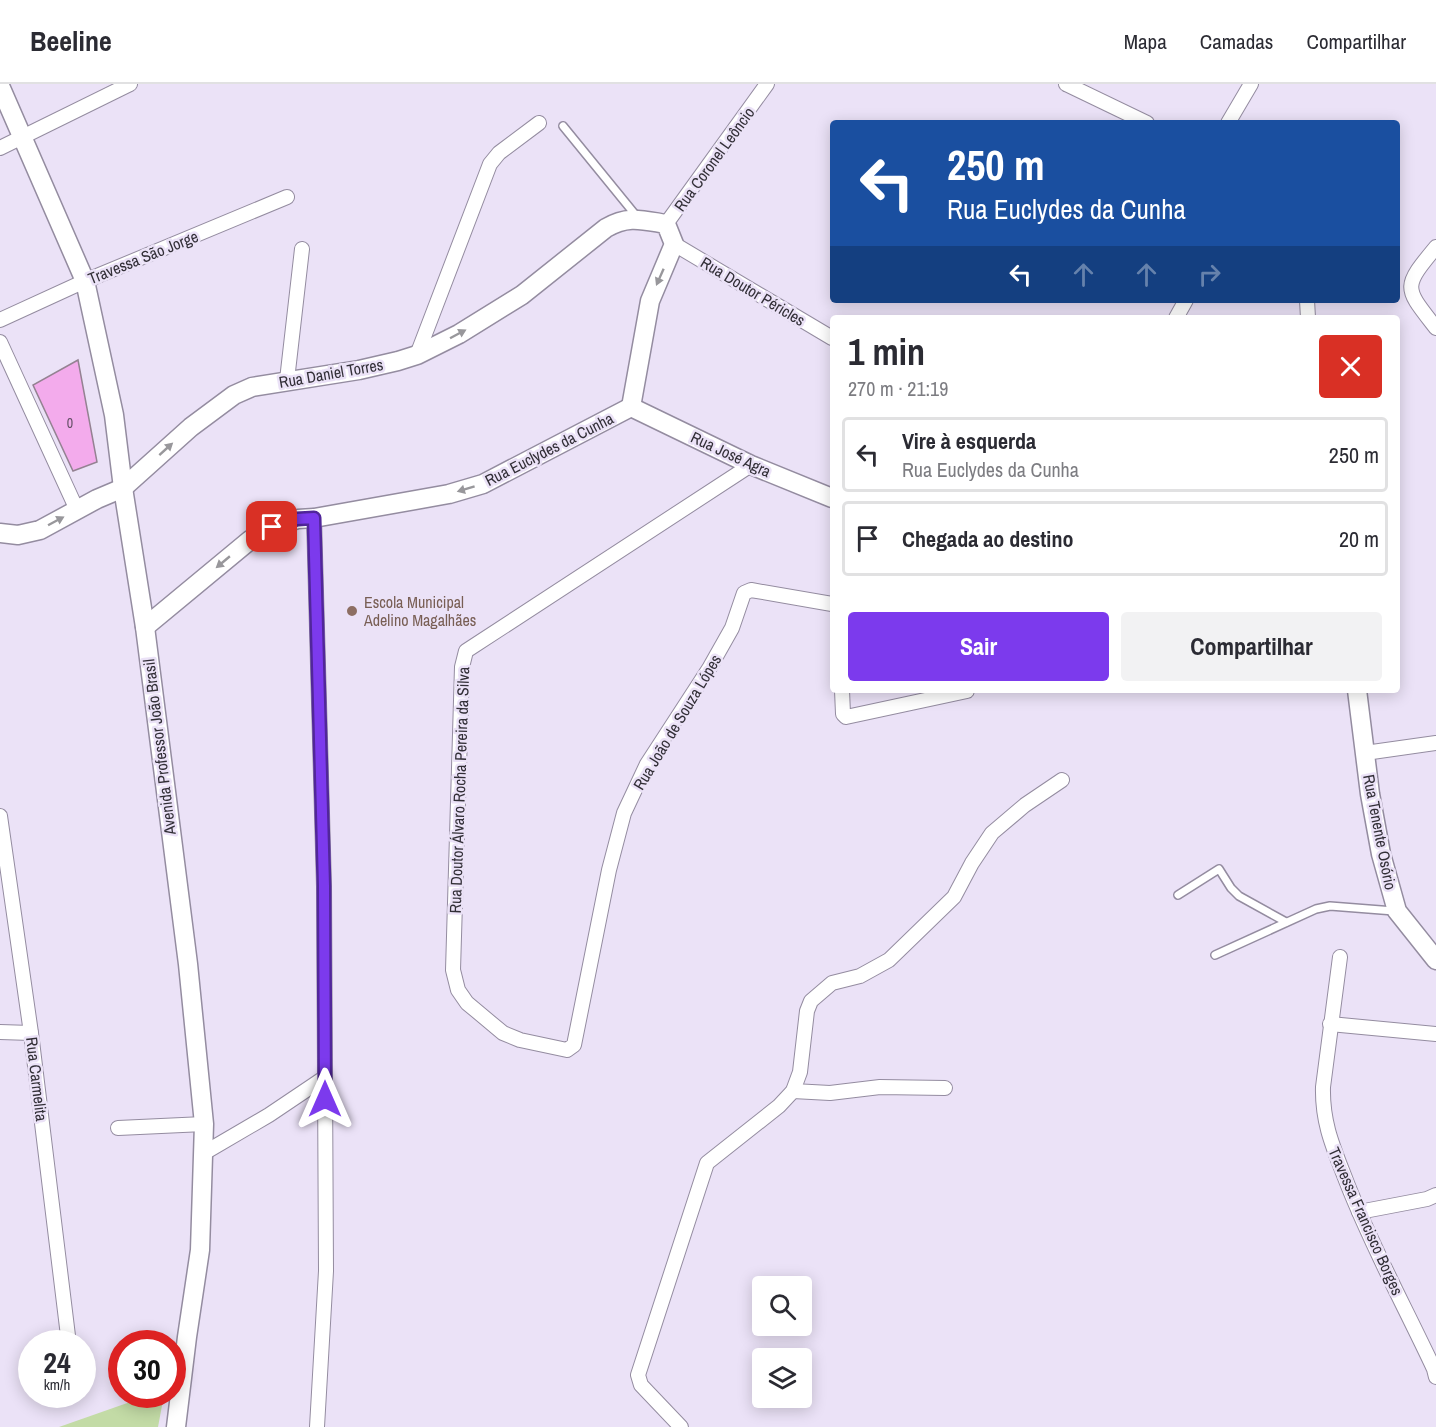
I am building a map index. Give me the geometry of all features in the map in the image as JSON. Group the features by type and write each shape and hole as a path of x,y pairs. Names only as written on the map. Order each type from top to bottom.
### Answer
{"street":[{"path":"0,148 130,84"},
{"name":"Rua Coronel Leôncio","path":"674,244 666,224 767,84"},
{"path":"1066,84 1141,120"},
{"path":"1230,120 1251,84"},
{"name":"Avenida Professor João Brasil","path":"0,86 84,281 114,415 145,627 189,975 204,1124 201,1250 176,1427"},
{"path":"417,355 490,164 499,153 539,123"},
{"name":"Travessa São Jorge","path":"0,320 84,281 287,198"},
{"name":"Rua Daniel Torres","path":"0,533 18,535 40,530 123,488 191,427 234,395 252,387 359,370 417,355 459,334 522,295 618,221 640,220 666,224"},
{"path":"631,406 650,301 674,244"},
{"name":"Rua Doutor Péricles","path":"674,244 830,337"},
{"path":"1436,247 1413,276 1410,290 1414,300 1436,328"},
{"path":"287,380 302,249"},
{"path":"0,342 77,510"},
{"name":"Rua José Agra","path":"631,406 752,465 830,497"},
{"name":"Rua Euclydes da Cunha","path":"145,627 250,540 272,527 297,519 449,494 483,484 631,406"},
{"name":"Rua Doutor Álvaro Rocha Pereira da Silva","path":"573,1048 567,1050 520,1040 503,1033 467,1003 458,990 453,970 464,657 466,651 752,465"},
{"path":"314,518 324,886 326,1271 317,1427"},
{"name":"Rua João de Souza Lópes","path":"573,1048 609,870 624,813 647,764 710,668 732,628 744,593 751,590 830,604"},
{"path":"842,693 843,714 846,717 963,693"},
{"name":"Rua Tenente Osório","path":"1357,693 1381,854 1397,911 1436,960"},
{"path":"1365,753 1436,743"},
{"path":"681,1427 641,1385 638,1375 707,1163 778,1106 793,1091 800,1072 807,1011 811,1002 832,983 860,976 889,960 954,897 972,863 992,833 1025,805 1062,780"},
{"name":"Rua Carmelita","path":"0,816 31,1033 67,1330"},
{"name":"Travessa Francisco Borges","path":"1340,957 1330,1024 1322,1108 1326,1130 1359,1212 1436,1377"},
{"path":"1330,1024 1436,1034"},
{"path":"0,1032 31,1033"},
{"path":"204,1153 324,1078"},
{"path":"793,1091 830,1093 880,1087 945,1088"},
{"path":"118,1128 204,1124"},
{"path":"1359,1212 1427,1199 1436,1195"}],"lane":[{"path":"563,126 640,220"},
{"path":"1178,896 1219,869 1239,896 1286,922"},
{"path":"1215,955 1316,909 1330,906 1397,911"}],"green space":[{"path":"113,1408 162,1408 158,1427 59,1427"}],"building":[{"path":"78,360 97,462 73,471 33,385"}],"place":[{"name":"Escola Municipal Adelino Magalhães","path":"352,611"}],"route":[{"path":"272,527 297,519 314,518 324,886 325,1099"}]}
